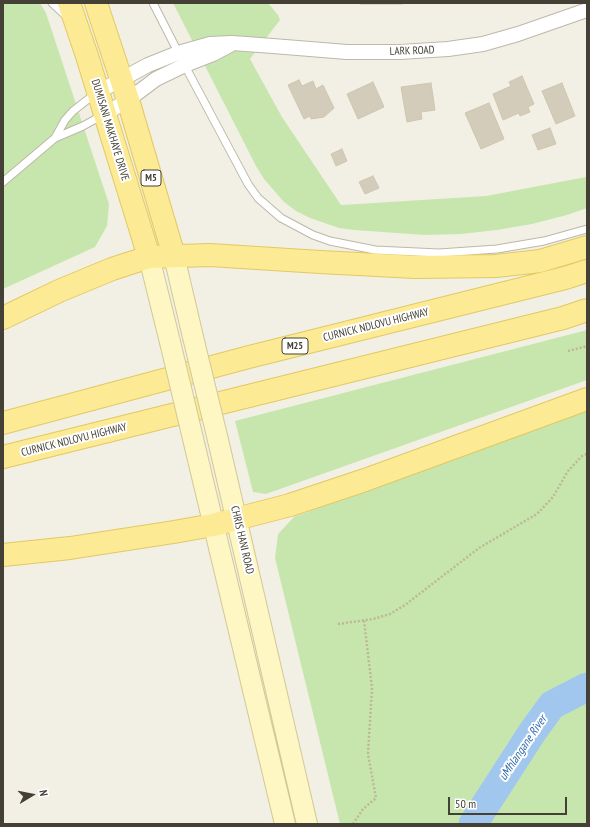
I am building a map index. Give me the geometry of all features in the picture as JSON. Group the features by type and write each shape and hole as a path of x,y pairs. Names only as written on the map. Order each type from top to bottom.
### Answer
{"main road":[{"name":"DUMISANI MAKHAYE DRIVE","path":"69,3 149,257"},
{"name":"M5","path":"96,3 128,100 174,256"},
{"path":"3,318 59,291 105,272 149,257 210,255 415,267 496,266 540,261 587,247"},
{"name":"CHRIS HANI ROAD","path":"174,256 250,573 307,824"},
{"name":"M5","path":"149,257 213,525"},
{"name":"CURNICK NDLOVU HIGHWAY","path":"3,423 249,357 565,278 587,271"},
{"name":"CURNICK NDLOVU HIGHWAY","path":"3,457 501,334 563,318 587,310"},
{"path":"3,555 125,541 213,525 290,505 587,399"},
{"path":"213,525 283,815"}],"street":[{"name":"LARK ROAD","path":"105,114 128,100 182,59 210,44 232,43 347,52 448,50 483,44 511,36 587,10"},
{"name":"LARK ROAD","path":"98,92 121,78 148,65 182,59"}],"lane":[{"path":"52,3 77,25"},
{"path":"153,3 235,162 248,184 258,198 281,218 313,235 330,241 375,250 439,253 497,249 544,241 587,229"},
{"name":"LARK ROAD","path":"55,138 65,120 73,111 98,92"},
{"name":"LARK ROAD","path":"3,182 55,138 83,126 105,114"}],"path":[{"path":"568,351 587,346"},
{"path":"338,624 390,614 405,605 479,548 537,514 553,497 568,471 582,456 587,454"},
{"path":"353,824 363,809 376,798 368,754 372,688 364,620"}],"green space":[{"path":"3,3 40,3 46,13 109,204 107,226 95,247 3,289"},
{"path":"173,3 268,3 278,15 280,20 250,59 282,117 341,205 486,196 587,177 587,208 532,224 461,234 425,235 354,230 339,228 310,218 296,211 284,202 264,179"},
{"path":"587,330 587,380 266,494 253,492 235,421"},
{"path":"587,411 587,824 340,824 275,558 278,534 294,517"}],"building":[{"path":"403,3 403,4 360,4"},
{"path":"522,76 534,104 528,107 530,112 520,116 519,113 503,120 493,94 511,86 509,82"},
{"path":"299,80 302,86 313,81 316,89 323,85 334,108 324,117 311,119 310,116 304,119 288,85"},
{"path":"373,82 384,107 358,119 347,94"},
{"path":"431,83 435,110 421,112 422,119 407,122 401,87"},
{"path":"562,83 575,116 556,124 542,91"},
{"path":"489,103 504,139 481,149 465,113"},
{"path":"550,128 556,144 538,150 532,135"},
{"path":"342,149 347,161 336,166 331,154"},
{"path":"373,176 379,188 365,194 359,182"}],"waterway":[{"name":"uMhlangane River","path":"473,824 533,731 552,705 587,687"}]}
